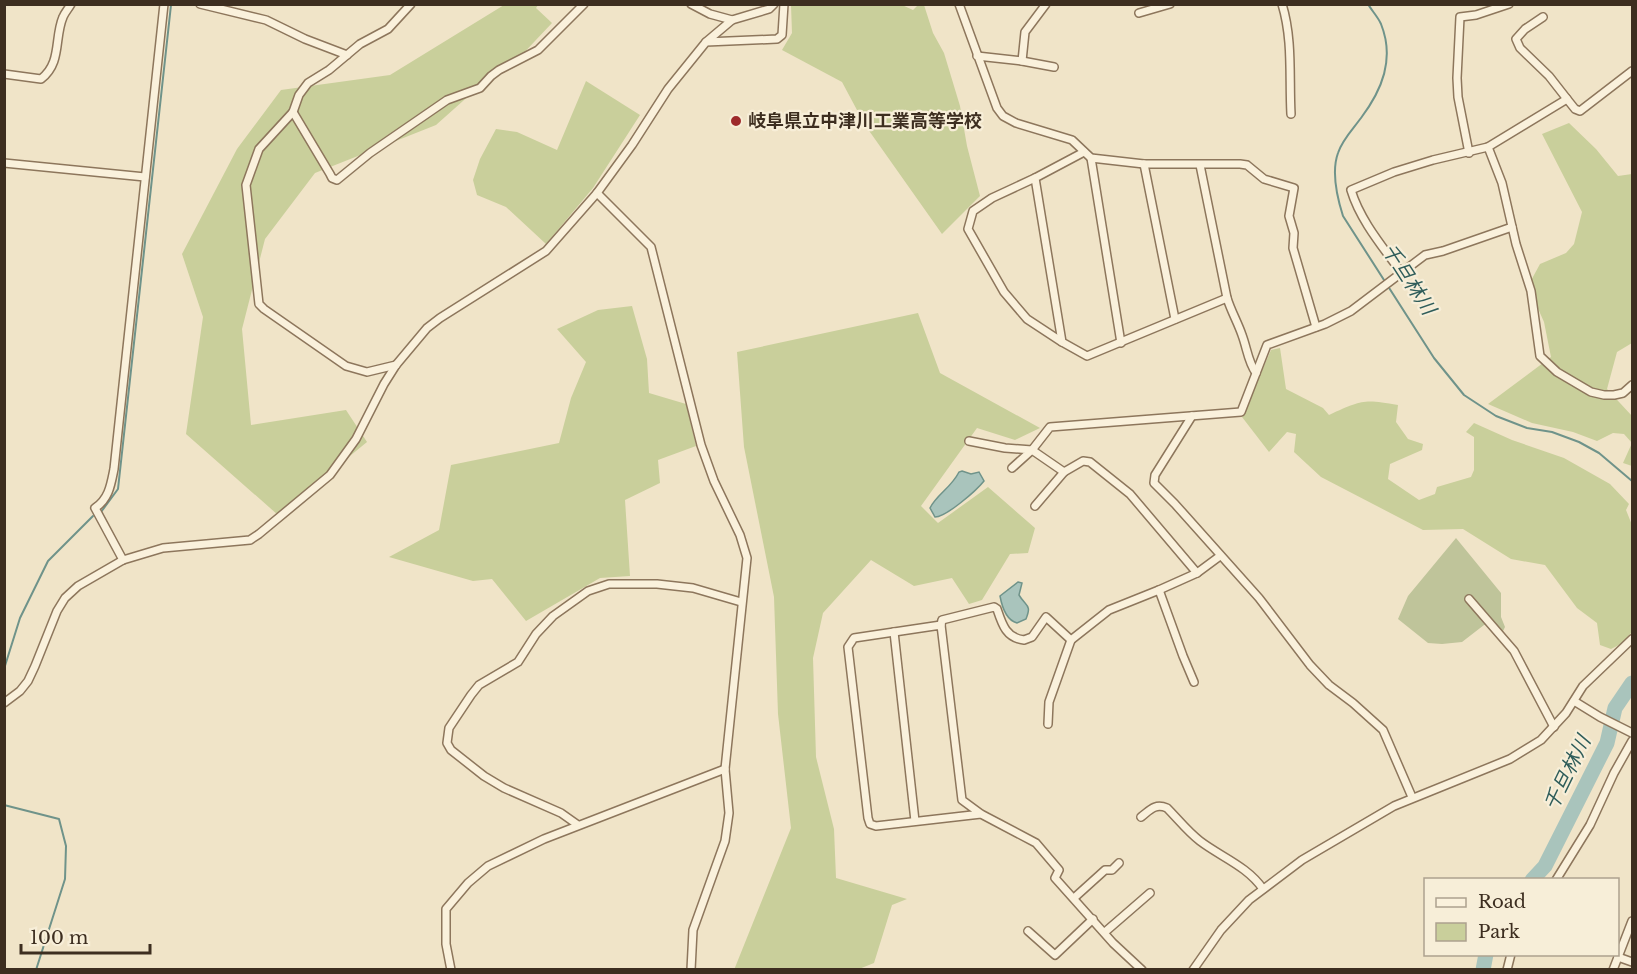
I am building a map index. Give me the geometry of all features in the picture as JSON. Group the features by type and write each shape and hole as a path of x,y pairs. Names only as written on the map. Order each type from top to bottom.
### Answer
{"street":[{"path":"4,74 41,79 48,74 55,62 63,16 71,4"},
{"path":"123,560 95,508 106,497 111,487 164,4"},
{"path":"200,4 266,20 305,39 347,55"},
{"path":"396,365 367,372 346,366 259,304 246,185 259,149 292,112 299,95 308,83 329,70 360,44 388,29 411,4"},
{"path":"292,112 332,178 337,180 370,153 447,100 480,88 499,70 538,50 584,4"},
{"path":"691,4 710,14 732,20"},
{"path":"4,703 20,691 28,681 57,611 65,598 78,586 123,560 163,548 250,540 330,475 356,439 396,365 428,327 546,251 597,193 632,145 668,89 706,42 732,20 769,9 774,4"},
{"path":"706,42 777,39 782,35 784,4"},
{"path":"959,4 997,108 1003,116 1016,123 1072,140 1091,158 1144,164 1240,164 1254,170 1264,179 1294,188 1289,216 1294,233 1293,248 1316,327"},
{"path":"1022,61 1025,32 1046,4"},
{"path":"1139,13 1170,4"},
{"path":"1282,4 1291,55 1289,73 1292,114"},
{"path":"1469,153 1456,78 1460,17 1476,15 1509,4"},
{"path":"1543,17 1525,29 1516,39 1520,48 1549,75 1575,109 1580,111 1632,71"},
{"path":"977,56 1054,67"},
{"path":"1399,273 1368,225 1351,190 1404,169 1488,147 1567,99"},
{"path":"1488,147 1502,183 1531,291 1540,352 1546,363 1573,383 1604,396 1623,393 1632,385"},
{"path":"1084,152 992,198 973,211 968,229 1004,292 1027,319 1087,356 1227,298"},
{"path":"1091,158 1121,343"},
{"path":"4,163 145,177"},
{"path":"1144,164 1175,319"},
{"path":"1200,165 1227,298 1234,320 1241,332 1251,367 1256,373"},
{"path":"1035,178 1062,342"},
{"path":"597,193 651,247 701,445 714,481 740,535 747,558 725,769 729,813 725,841 693,930 691,969"},
{"path":"1012,468 1032,450 1050,427 1056,425 1241,412 1267,345 1316,327 1351,310 1425,255 1512,227"},
{"path":"1192,416 1155,476 1154,483 1259,598 1287,637 1322,679 1383,730 1412,797"},
{"path":"969,441 1005,448 1032,450 1064,472"},
{"path":"1035,506 1064,472 1086,461 1105,473 1130,494 1197,573"},
{"path":"1048,724 1048,702 1071,640 1109,610 1197,573 1220,556"},
{"path":"578,825 561,813 504,788 484,776 451,750 447,743 449,728 479,684 518,662 536,634 553,616 588,591 609,584 657,584 693,588 741,602"},
{"path":"1159,590 1194,682"},
{"path":"1469,599 1514,651 1554,727"},
{"path":"1071,640 1046,616 1032,637 1028,640 1018,640 1003,627 997,609 994,607 942,620 962,800 981,814 1036,843 1059,870 1055,878 1106,932 1113,943 1142,969"},
{"path":"941,625 858,636 848,646 868,818 870,824 876,826 981,814"},
{"path":"894,632 915,821"},
{"path":"1193,969 1221,930 1263,889 1302,860 1412,797 1521,754 1541,740 1554,727 1583,686 1632,639"},
{"path":"1574,701 1631,732"},
{"path":"1557,878 1590,825 1632,741"},
{"path":"451,969 446,944 445,912 468,883 488,866 578,825 725,769"},
{"path":"1141,817 1153,807 1167,808 1200,841 1226,856 1256,878 1263,889"},
{"path":"1074,898 1106,870 1112,870 1119,863"},
{"path":"1106,932 1150,893"},
{"path":"1028,931 1055,955 1093,919"},
{"path":"1619,954 1632,921"},
{"path":"1612,969 1618,957 1632,962"}],"green space":[{"path":"504,5 538,5 536,8 552,23 518,59 497,67 491,76 436,125 315,173 265,239 242,329 251,425 346,410 367,442 278,515 186,434 203,317 182,254 237,149 281,90 390,75"},
{"path":"791,5 902,5 913,10 918,5 924,5 933,33 944,53 960,106 967,146 980,196 942,234 865,125 842,82 782,50 792,33"},
{"path":"586,81 640,115 593,188 546,244 506,207 477,195 473,180 480,159 496,129 517,132 557,150"},
{"path":"1569,123 1596,149 1618,176 1632,174 1632,343 1617,352 1607,389 1632,416 1632,443 1624,434 1613,433 1597,441 1573,432 1532,423 1488,404 1551,357 1544,322 1528,286 1540,264 1566,253 1574,244 1582,212 1542,134"},
{"path":"632,306 647,359 649,393 686,404 696,446 658,460 660,483 625,500 630,576 600,578 526,621 492,579 473,581 389,557 439,530 451,465 559,443 571,398 586,362 557,329 598,310"},
{"path":"918,313 940,373 1040,428 1015,440 977,428 921,506 938,523 988,487 1035,528 1028,553 1010,554 982,600 969,604 952,578 914,586 871,560 823,613 813,658 816,757 834,829 836,878 907,899 892,905 874,963 859,969 734,970 791,828 778,714 774,597 744,447 737,352"},
{"path":"1280,348 1286,389 1323,408 1329,415 1363,402 1398,405 1396,422 1408,439 1423,444 1422,450 1390,464 1388,479 1419,500 1435,494 1437,487 1471,477 1474,470 1474,437 1466,432 1474,423 1512,440 1564,458 1610,484 1629,504 1626,510 1632,525 1632,632 1621,644 1611,649 1600,645 1597,623 1577,608 1545,565 1511,559 1463,529 1423,530 1321,477 1294,452 1296,434 1287,432 1269,452 1242,417 1271,350"},
{"path":"1632,443 1632,466 1623,463"},
{"path":"1456,538 1501,593 1501,617 1505,627 1502,633 1495,625 1484,625 1462,642 1428,643 1398,619 1408,596"}],"water":[{"path":"962,471 971,474 979,472 984,481 968,497 935,517 930,508"},
{"path":"1018,582 1022,583 1019,595 1028,611 1026,619 1017,623 1007,616 1000,596"}],"waterway":[{"name":"千旦林川","path":"1368,4 1381,24 1387,50 1386,62 1375,96 1345,139 1336,160 1337,193 1343,216 1434,358 1464,395 1496,416 1527,428 1552,432 1579,442 1599,453 1632,481"},
{"path":"101,512 118,489 171,5"},
{"path":"4,669 20,618 48,561 93,516"},
{"name":"千旦林川","path":"1534,878 1545,866 1607,743 1615,708 1632,683"},
{"path":"4,805 59,819 66,846 65,879 36,970"},
{"name":"千旦林川","path":"1483,970 1486,956"}],"place":[{"name":"岐阜県立中津川工業高等学校","path":"736,121"}]}
